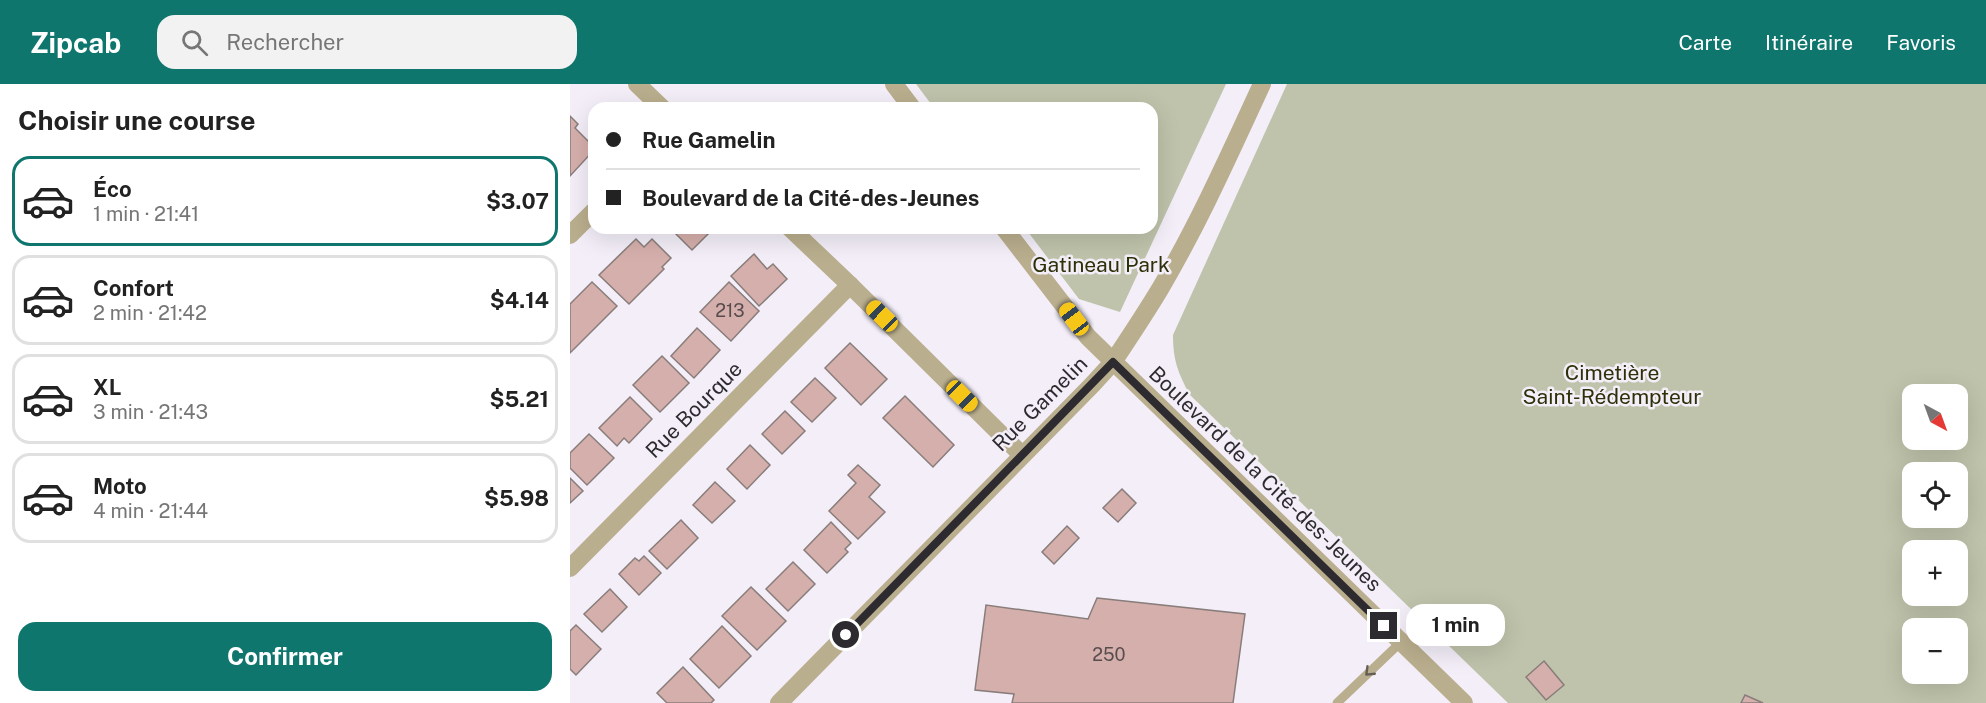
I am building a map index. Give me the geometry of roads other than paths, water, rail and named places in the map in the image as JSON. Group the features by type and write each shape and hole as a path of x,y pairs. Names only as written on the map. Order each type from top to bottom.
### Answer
{"street":[{"path":"637,84 656,102"},
{"path":"894,84 908,102"},
{"name":"Rue Gamelin","path":"779,703 1113,362 1180,252 1225,165 1262,84"},
{"path":"570,235 588,217"},
{"path":"796,234 1022,454"},
{"name":"Boulevard de la Cité-des-Jeunes","path":"1009,234 1088,338 1464,703"},
{"name":"Rue Bourque","path":"570,568 850,285"}],"lane":[{"path":"1337,703 1401,642"}],"park label":[{"name":"Gatineau Park","path":"1101,265"},
{"name":"Cimetière Saint-Rédempteur","path":"1612,385"}]}
